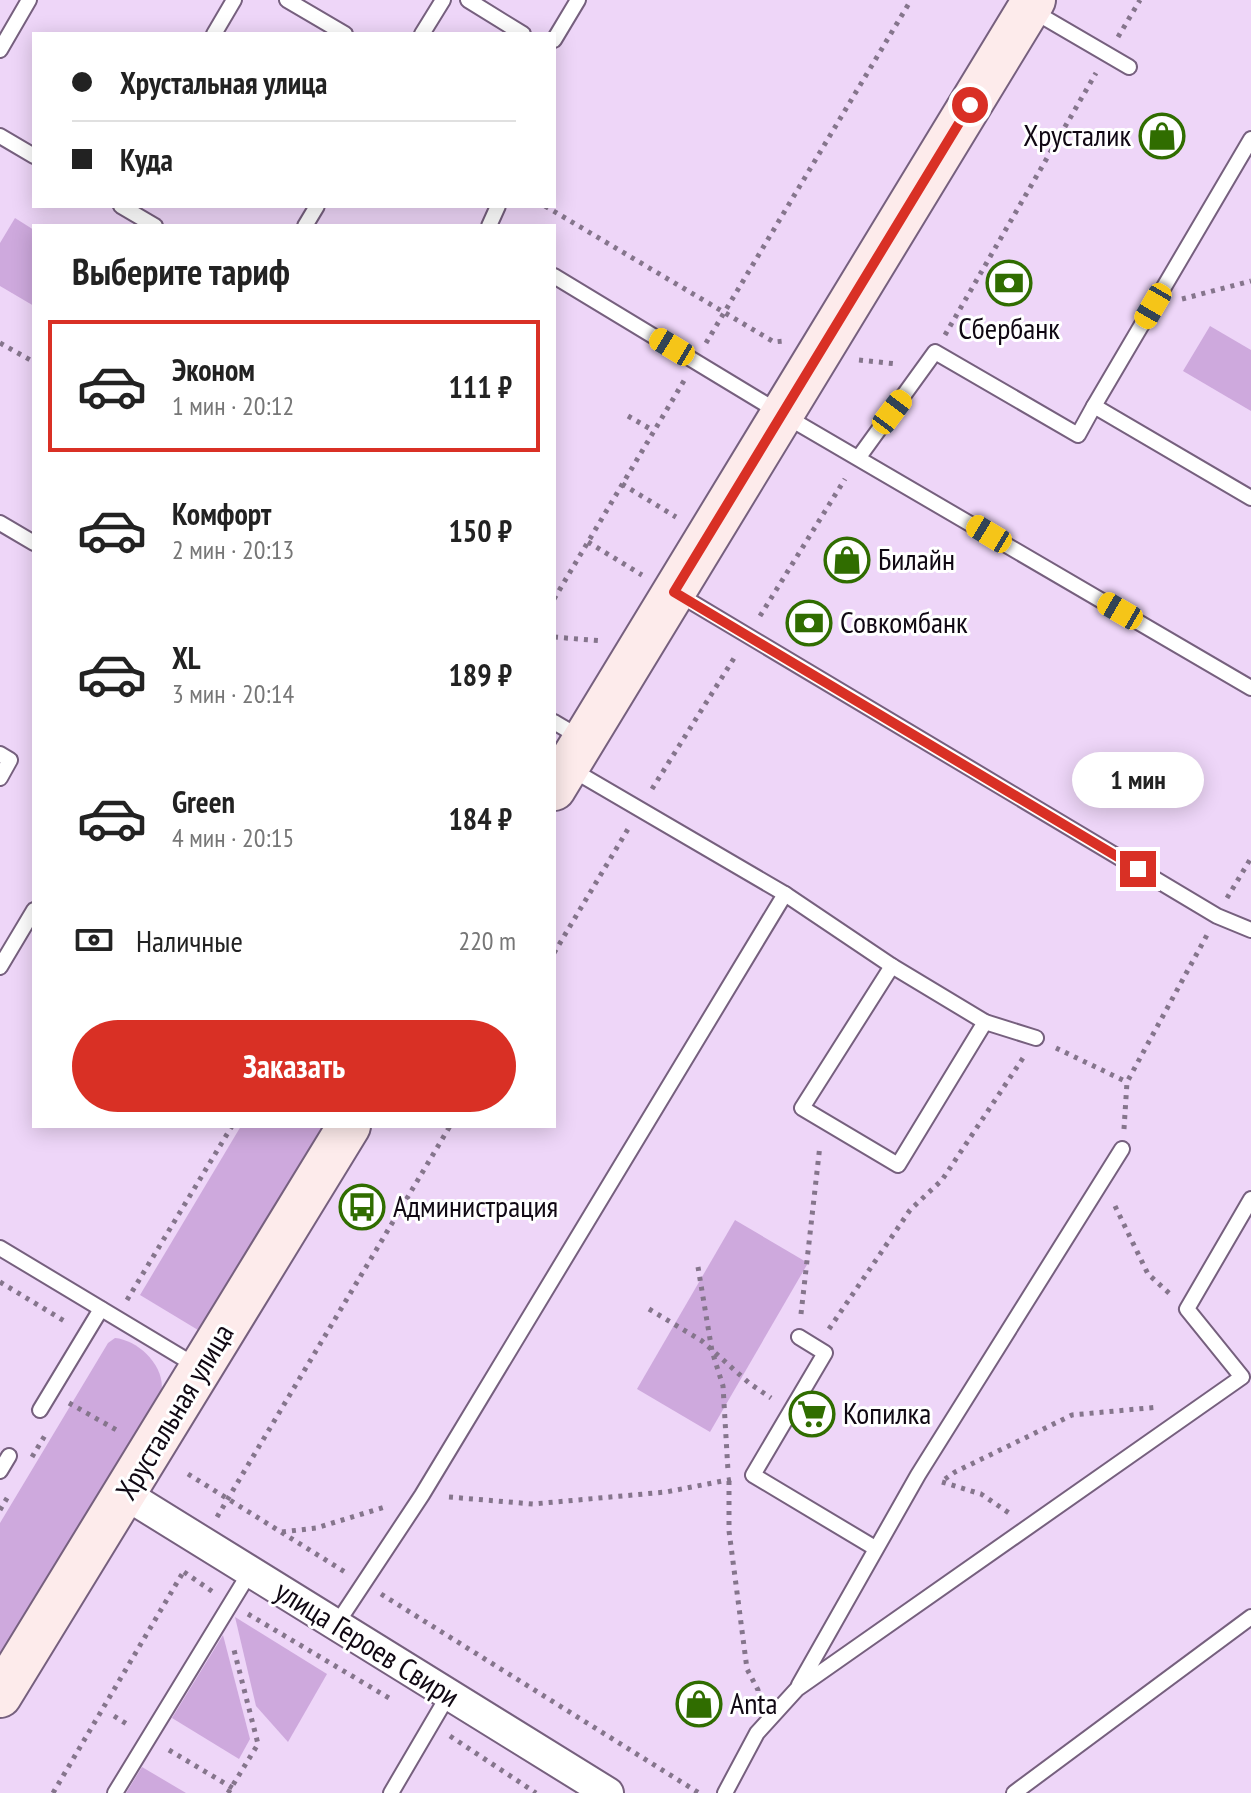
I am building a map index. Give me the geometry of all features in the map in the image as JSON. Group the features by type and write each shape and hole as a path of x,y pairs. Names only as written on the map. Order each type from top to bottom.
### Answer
{"main road":[{"path":"565,754 650,580 782,414 1032,4"},
{"name":"Хрустальная улица","path":"0,1696 348,1128"}],"street":[{"name":"улица Героев Свири","path":"125,1494 608,1793"}],"lane":[{"path":"0,50 29,0"},
{"path":"215,32 234,0"},
{"path":"287,0 329,30"},
{"path":"423,32 443,0"},
{"path":"468,0 520,32"},
{"path":"556,37 578,0"},
{"path":"1032,4 1129,67"},
{"path":"0,136 32,155"},
{"path":"859,457 935,352 1078,435 1251,139"},
{"path":"124,208 152,224"},
{"path":"556,277 782,414 1251,688"},
{"path":"1094,406 1251,498"},
{"path":"0,523 32,542"},
{"path":"650,580 1217,916 1251,930"},
{"path":"0,754 10,760 0,778"},
{"path":"565,754 640,809 785,894 892,966 985,1022 1036,1038"},
{"path":"336,1625 422,1495 785,894"},
{"path":"0,967 32,913"},
{"path":"892,966 802,1108 898,1165 985,1022"},
{"path":"797,1689 918,1475 1122,1149"},
{"path":"725,1793 757,1733 797,1689 1242,1377 1187,1309 1251,1199"},
{"path":"0,1248 201,1369"},
{"path":"40,1410 101,1309"},
{"path":"799,1337 825,1353 753,1475 875,1548"},
{"path":"0,1471 9,1456"},
{"path":"115,1793 250,1572"},
{"path":"1014,1793 1251,1617"},
{"path":"391,1793 449,1694"}],"path":[{"path":"556,596 911,0"},
{"path":"935,352 1140,0"},
{"path":"548,208 774,342 797,339"},
{"path":"1153,306 1251,281"},
{"path":"0,343 32,361"},
{"path":"846,359 926,368"},
{"path":"628,416 654,431"},
{"path":"556,950 859,457"},
{"path":"622,484 677,517 670,529"},
{"path":"588,542 650,580"},
{"path":"556,637 604,641"},
{"path":"1187,1309 1148,1274 1115,1208 1127,1082 1251,858"},
{"path":"825,1353 825,1335 856,1286 910,1210 942,1180 1036,1038 1127,1082"},
{"path":"799,1337 823,1120"},
{"path":"213,1522 449,1128"},
{"path":"698,1267 712,1351 723,1386 729,1531 747,1669 758,1690 757,1733"},
{"path":"0,1282 86,1334"},
{"path":"649,1309 702,1341 749,1383 791,1412"},
{"path":"66,1401 121,1433"},
{"path":"942,1482 955,1472 1072,1415 1154,1406 1188,1415"},
{"path":"188,1474 699,1793"},
{"path":"281,1532 316,1528 422,1495 533,1504 666,1492 753,1475"},
{"path":"918,1475 981,1494 1028,1526"},
{"path":"53,1793 189,1563"},
{"path":"184,1572 230,1604 432,1724 536,1793"},
{"path":"149,1737 232,1790 258,1744 228,1629 219,1622"}],"shaded area":[{"path":"15,218 32,229 32,305 0,286 0,243"},
{"path":"1210,326 1251,350 1251,411 1183,371"},
{"path":"240,1128 327,1128 203,1333 140,1295"},
{"path":"735,1220 808,1263 710,1432 637,1389"},
{"path":"115,1338 133,1344 149,1357 160,1374 161,1393 0,1657 0,1523 108,1343"},
{"path":"235,1617 327,1674 288,1742 256,1706"},
{"path":"223,1635 250,1739 239,1759 172,1718"},
{"path":"142,1767 186,1793 126,1793"}],"place":[{"name":"Хрусталик","path":"1162,136"},
{"name":"Сбербанк","path":"1009,283"},
{"name":"Билайн","path":"847,560"},
{"name":"Совкомбанк","path":"809,623"},
{"name":"Администрация","path":"362,1207"},
{"name":"Копилка","path":"812,1414"},
{"name":"Anta","path":"699,1704"}],"route":[{"path":"970,105 674,592 1138,869"}]}
